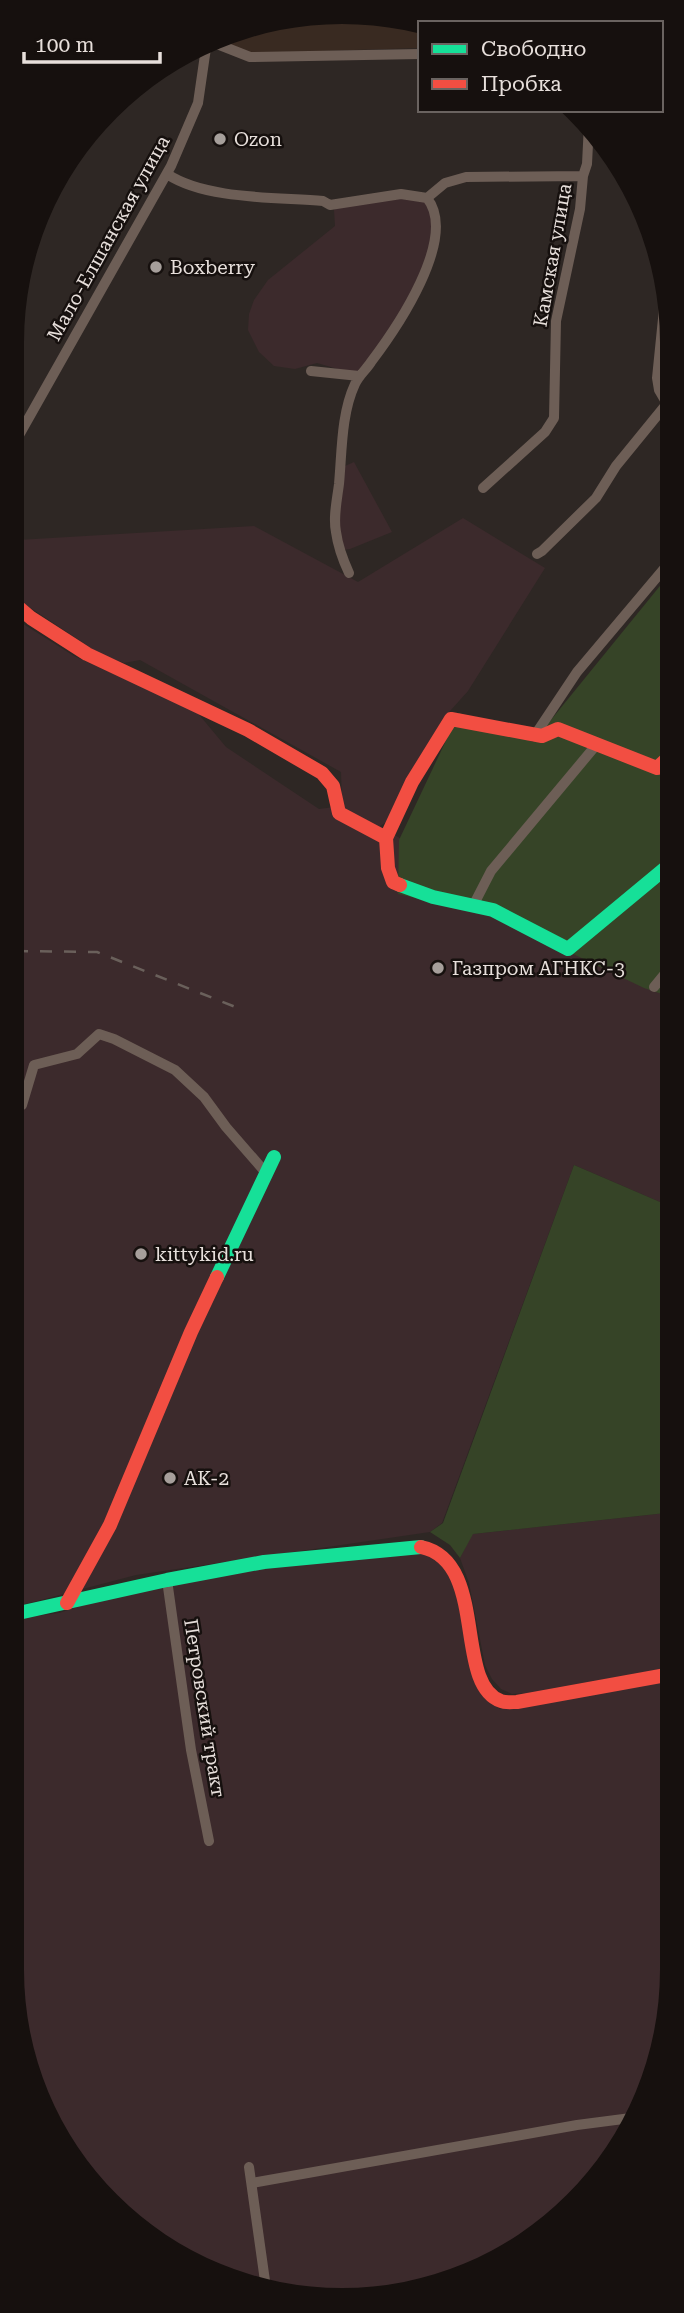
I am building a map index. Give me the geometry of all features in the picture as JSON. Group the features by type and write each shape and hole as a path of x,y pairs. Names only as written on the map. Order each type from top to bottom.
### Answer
{"street":[{"path":"225,47 250,57 418,54"},
{"name":"Мало-Елшанская улица","path":"24,426 167,174 198,103 205,56"},
{"name":"Камская улица","path":"483,488 545,432 554,418 556,321 580,209 588,142"},
{"path":"167,174 181,183 206,191 323,201 330,205 401,194 427,198 445,183 466,177 583,176"},
{"path":"349,573 340,550 335,522 346,412 359,376 371,363 408,306 428,267 435,239 435,221 427,198"},
{"path":"660,348 657,378 660,391"},
{"path":"311,371 359,376"},
{"path":"537,554 596,498 616,466 660,411"},
{"path":"535,735 577,672 660,573"},
{"path":"24,612 87,654 248,730 322,773 333,786 339,813 386,838"},
{"path":"660,765 657,768 558,729 542,736 451,719 412,782 386,838 388,868 393,882 433,897 493,910 568,949 660,873"},
{"path":"473,906 491,871 597,744"},
{"path":"654,987 660,980"},
{"path":"24,1098 34,1065 77,1054 99,1034 175,1070 204,1097 266,1173"},
{"path":"67,1603 110,1525 191,1332 274,1157"},
{"path":"24,1612 167,1580 264,1562 407,1547 427,1548 441,1554 455,1572 461,1587 479,1674 489,1691 501,1701 517,1702 660,1676"},
{"name":"Петровский тракт","path":"167,1580 191,1750 209,1841"},
{"path":"252,2183 563,2127 623,2119"},
{"path":"249,2167 265,2279"}],"shaded area":[{"path":"321,25 363,25 418,34 418,48 251,53 231,45 260,35"},
{"path":"401,196 425,200 433,223 426,266 405,305 369,360 357,372 317,363 295,369 274,366 259,352 248,330 249,314 254,300 268,280 335,226 334,210 338,206"},
{"path":"354,462 392,532 342,550 338,529 345,466"},
{"path":"463,518 545,568 468,691 442,720 388,821 380,826 403,840 499,916 660,991 660,1202 574,1165 442,1523 430,1532 136,1575 24,1604 24,624 74,656 196,711 226,747 319,809 342,806 341,772 140,660 124,663 100,654 24,604 24,540 254,526 358,582"},
{"path":"660,1514 660,1669 527,1693 512,1694 501,1689 485,1665 469,1583 460,1558 472,1534"},
{"path":"424,1552 441,1562 452,1582 493,1703 500,1709 660,1682 659,1992 649,2053 627,2111 594,2164 567,2196 518,2235 482,2256 444,2272 363,2288 301,2286 240,2272 183,2246 149,2223 117,2196 78,2147 57,2111 35,2053 25,1992 24,1618 59,1613 141,1586 305,1563"}],"green space":[{"path":"660,586 660,993 494,916 398,894 399,840 459,713 533,742"},
{"path":"574,1165 660,1202 660,1514 473,1534 460,1558 450,1545 430,1532 443,1523"}],"railway":[{"path":"24,951 97,952 243,1010"}],"traffic: fast":[{"path":"400,885 433,897 493,910 568,949 660,873"},
{"path":"217,1277 274,1157"},
{"path":"24,1612 264,1562 421,1547"}],"traffic: jam":[{"path":"24,612 87,654 248,730 322,773 333,786 339,813 386,838"},
{"path":"400,885 393,882 388,868 386,838 412,782 451,719 542,736 558,729 657,768 660,765"},
{"path":"67,1603 110,1525 217,1277"},
{"path":"421,1547 442,1557 455,1575 464,1597 478,1672 487,1690 501,1701 517,1702 660,1676"}],"place":[{"name":"Ozon","path":"220,139"},
{"name":"Boxberry","path":"156,267"},
{"name":"Газпром АГНКС-3","path":"438,968"},
{"name":"kittykid.ru","path":"141,1254"},
{"name":"АК-2","path":"170,1478"}]}
